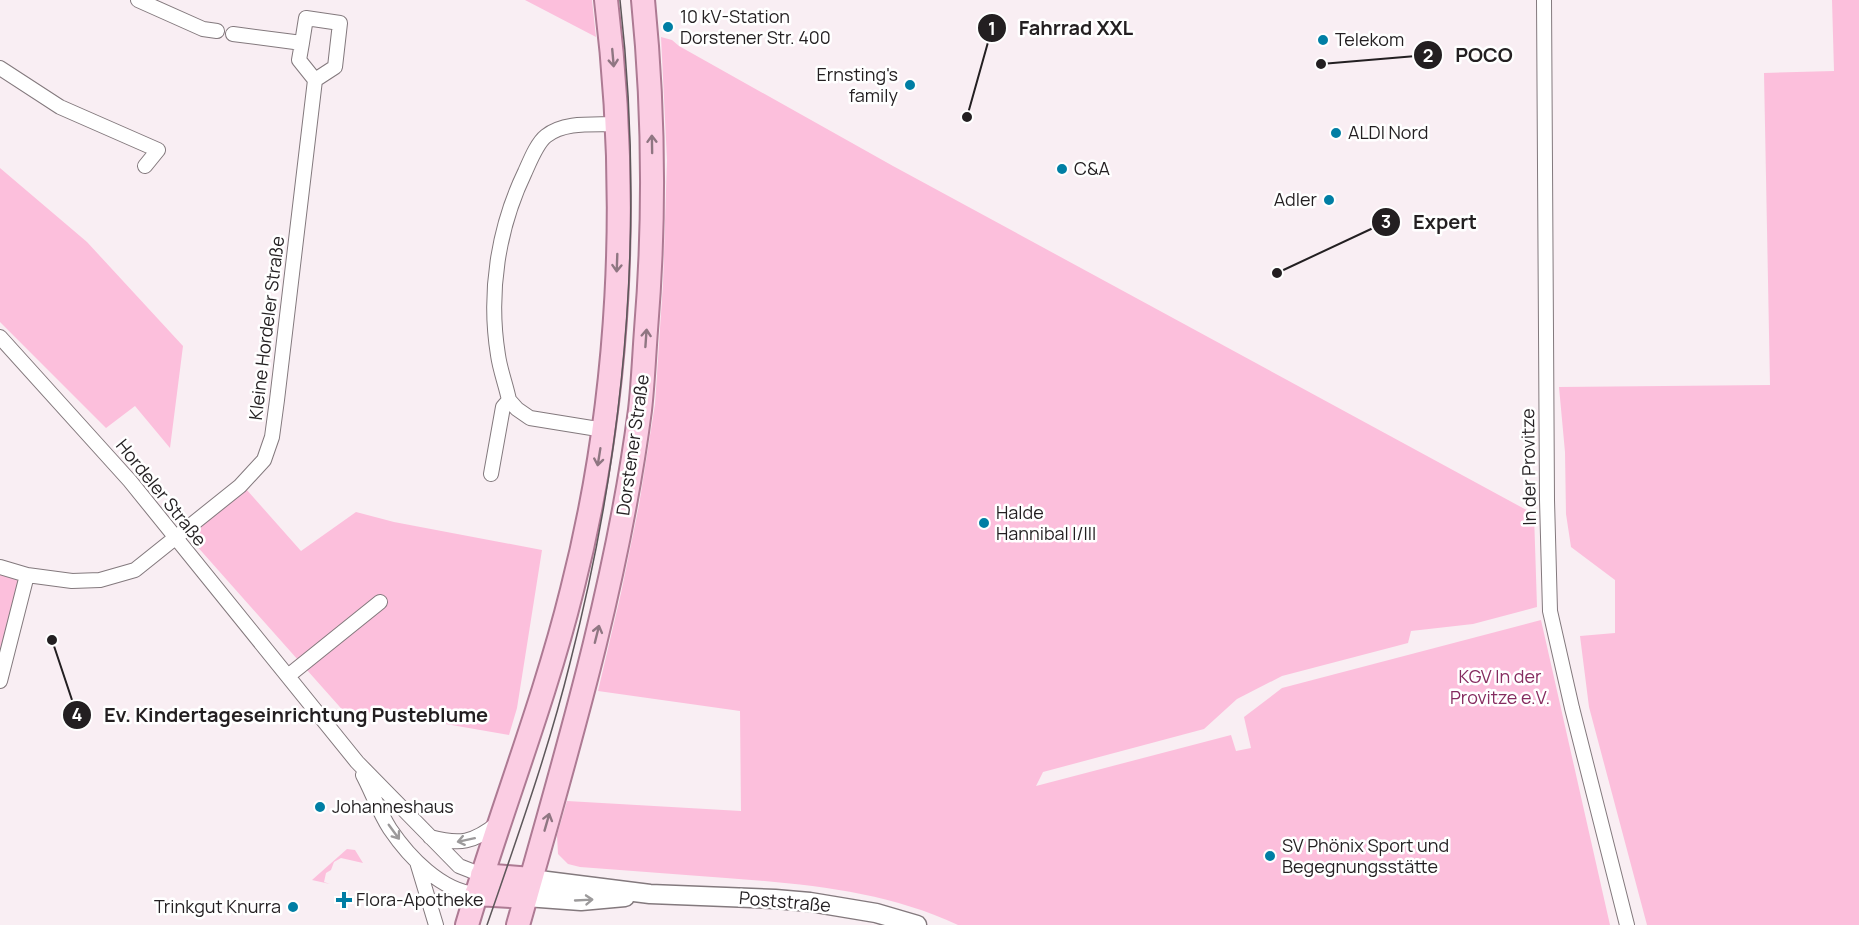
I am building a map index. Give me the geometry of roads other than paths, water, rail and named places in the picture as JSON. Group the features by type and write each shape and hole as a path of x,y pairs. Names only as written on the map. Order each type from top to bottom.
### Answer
{"main road":[{"name":"Dorstener Straße","path":"467,925 563,624 588,520 604,430 618,262 619,204 617,124 606,0"},
{"name":"Dorstener Straße","path":"518,925 577,717 604,606 624,511 640,407 653,206 652,109 644,0"},
{"path":"479,884 528,888"}],"street":[{"path":"138,0 203,29 217,31"},
{"name":"In der Provitze","path":"1544,0 1550,611 1627,925"},
{"path":"306,18 340,23 335,67 315,80 299,60 302,43 306,18"},
{"path":"233,34 302,43"},
{"path":"0,68 60,107 158,150 145,166"},
{"name":"Kleine Hordeler Straße","path":"0,567 27,575 72,581 100,580 135,570 176,540 245,481 264,460 272,437 315,80"},
{"path":"491,474 503,407 510,400 498,355 495,288 497,263 506,219 520,183 544,137 560,129 576,125 617,124"},
{"name":"Hordeler Straße","path":"0,337 94,440 357,762 428,836 479,884 465,893 453,888 417,862 390,828 357,762"},
{"name":"Dorstener Straße","path":"510,400 517,409 530,418 604,430"},
{"path":"0,681 27,575"},
{"path":"288,676 380,602"},
{"path":"428,836 455,842 465,841 482,836 498,822"},
{"name":"Hordeler Straße","path":"417,862 436,925"},
{"name":"Poststraße","path":"528,888 581,901 650,894 775,898 876,913 917,925"}],"tram line":[{"path":"487,925 542,762 570,663 605,499 617,417 630,251 631,167 620,0"}],"place":[{"name":"10 kV-Station Dorstener Str. 400","path":"668,27"},
{"name":"Telekom","path":"1323,40"},
{"name":"POCO","path":"1321,64"},
{"name":"Ernsting's family","path":"910,85"},
{"name":"Fahrrad XXL","path":"967,117"},
{"name":"ALDI Nord","path":"1336,133"},
{"name":"C&A","path":"1062,169"},
{"name":"Adler","path":"1329,200"},
{"name":"Expert","path":"1277,273"},
{"name":"Halde Hannibal I/III","path":"984,523"},
{"name":"Ev. Kindertageseinrichtung Pusteblume","path":"52,640"},
{"name":"Johanneshaus","path":"320,807"},
{"name":"SV Phönix Sport und Begegnungsstätte","path":"1270,856"},
{"name":"Flora-Apotheke","path":"344,900"},
{"name":"Trinkgut Knurra","path":"293,907"}],"park label":[{"name":"KGV In der Provitze e.V.","path":"1500,687"}]}
